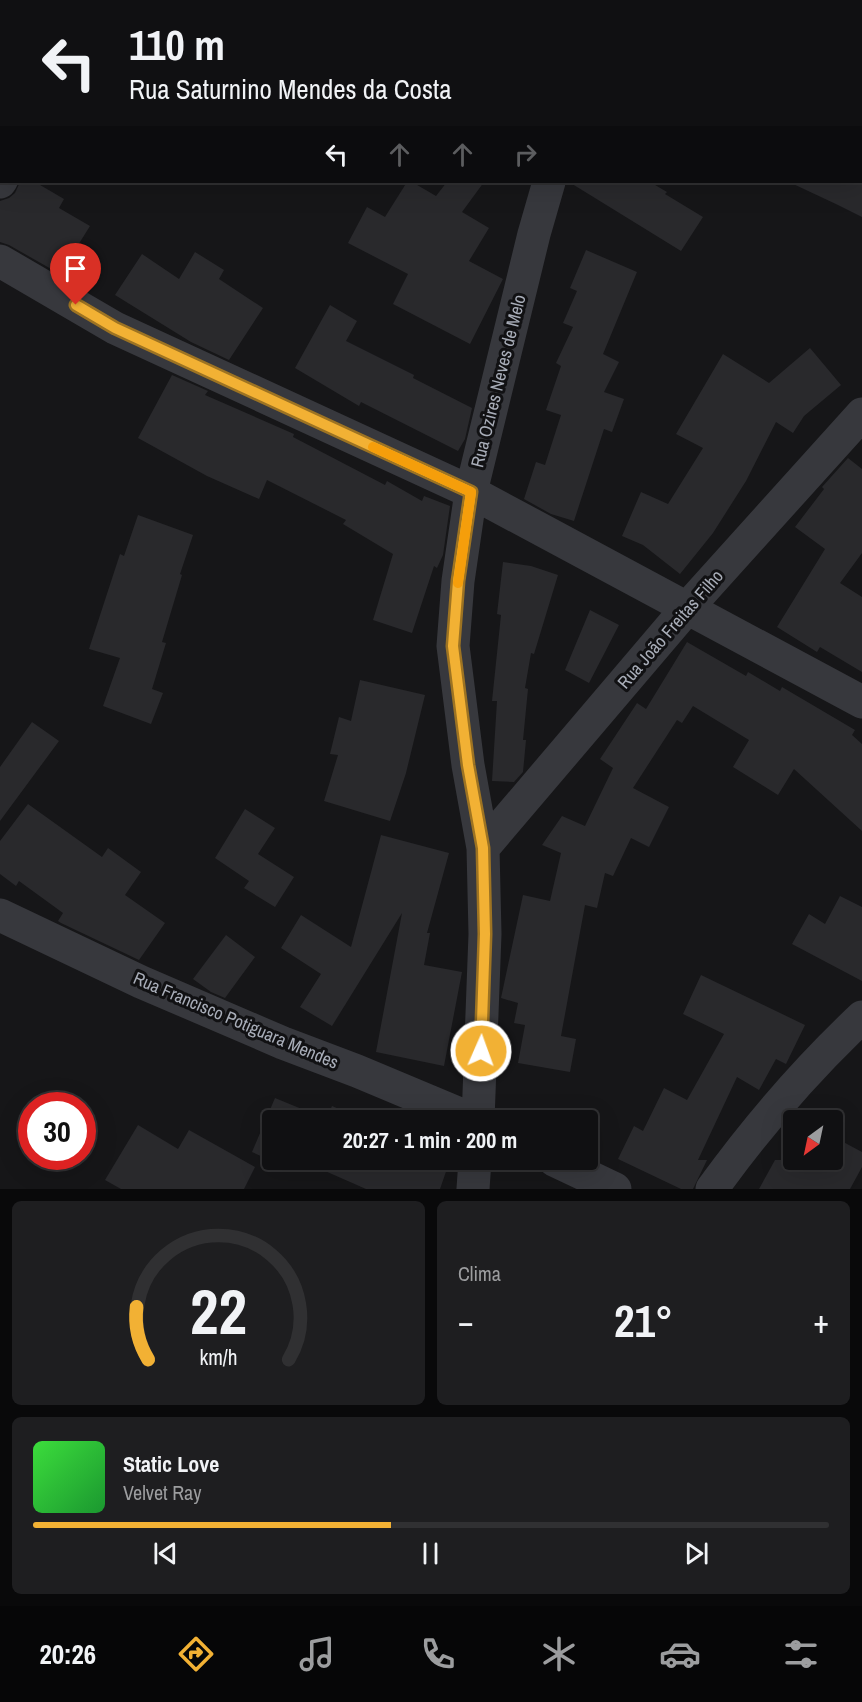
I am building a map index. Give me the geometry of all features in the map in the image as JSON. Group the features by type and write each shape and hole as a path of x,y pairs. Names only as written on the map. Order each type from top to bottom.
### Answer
{"street":[{"name":"Rua Ozires Neves de Melo","path":"476,1110 485,934 483,848 468,765 453,646 458,581 471,492 534,234 549,183"},
{"path":"0,261 115,328 471,492 688,606 862,702"},
{"name":"Rua João Freitas Filho","path":"483,848 688,606 862,414"},
{"name":"Rua Francisco Potiguara Mendes","path":"0,915 141,982 283,1044 357,1071 452,1110"},
{"path":"712,1189 734,1159 824,1052 862,1017"},
{"path":"473,1189 474,1170"},
{"path":"575,1170 615,1189"}],"building":[{"path":"20,183 37,183 64,199 59,208 90,226 60,274 0,242 0,201 15,193"},
{"path":"406,183 414,183 436,196 446,183 483,183 462,212 489,228 469,261 503,279 470,344 393,304 408,274 348,243 367,207 385,217"},
{"path":"571,183 652,183 667,192 665,194 703,217 681,251"},
{"path":"791,183 862,183 862,217"},
{"path":"586,250 637,272 603,354 619,362 604,392 624,399 612,432 604,429 574,521 551,514 524,499 536,462 545,465 561,415 546,410 561,366 556,363 573,327 563,323 577,291 570,288"},
{"path":"195,252 224,270 219,279 263,308 229,360 191,342 115,295 142,254 179,279"},
{"path":"330,305 357,321 346,341 414,375 413,378 472,408 465,439 458,451 361,402 359,406 295,368"},
{"path":"810,348 841,385 804,416 793,433 776,422 746,481 713,533 680,574 643,545 622,536 641,492 668,504 703,448 676,434 723,354 769,383"},
{"path":"172,375 208,391 205,395 294,434 293,437 385,485 387,481 422,501 424,496 450,506 443,555 437,568 434,566 412,633 373,620 393,554 343,524 346,520 267,480 259,499 207,476 138,438"},
{"path":"848,458 862,469 862,553 840,583 862,597 862,672 820,647 817,652 777,627 825,549 795,527 824,489 822,487"},
{"path":"138,515 193,535 162,642 166,643 152,689 163,693 151,724 103,706 120,658 89,649 120,554 124,556"},
{"path":"503,562 531,566 558,575 534,654 531,653 525,688 528,689 523,740 526,740 523,772 514,782 492,781 497,701 492,701 501,615 497,614"},
{"path":"590,610 619,625 589,683 565,670"},
{"path":"687,642 746,676 748,672 780,691 782,687 855,730 852,735 862,744 862,831 794,769 778,795 733,767 749,740 693,706 682,723 677,720 633,788 669,807 649,847 631,838 613,876 605,873 597,908 585,905 561,1036 576,1039 570,1072 518,1063 525,1025 514,1023 518,1003 501,998 523,895 550,901 561,853 542,845 562,816 585,826 613,768 600,759 637,703 646,709"},
{"path":"360,680 425,695 406,773 390,821 324,801 338,755 330,754 339,717 351,721"},
{"path":"32,722 59,741 0,821 0,767"},
{"path":"28,804 102,857 108,848 141,872 125,895 165,923 139,960 61,923 58,921 63,913 19,881 16,886 0,874 0,841"},
{"path":"245,809 275,828 258,854 294,877 275,907 244,888 249,881 215,858"},
{"path":"381,835 449,853 427,933 430,933 424,965 462,972 444,1066 376,1052 402,913 332,1026 300,1007 321,974 281,948 301,915 351,947"},
{"path":"840,896 862,907 862,981 792,944 809,914 825,924"},
{"path":"226,935 255,957 225,998 211,992 193,979"},
{"path":"701,975 805,1025 786,1064 776,1059 759,1090 737,1077 698,1160 707,1160 693,1189 681,1189 618,1159 634,1126 643,1131 664,1088 687,1100 724,1034 683,1014"},
{"path":"275,1098 304,1110 270,1110"},
{"path":"138,1125 178,1149 189,1130 255,1167 244,1189 121,1189 105,1180"},
{"path":"262,1129 262,1156 252,1152"},
{"path":"843,1142 862,1152 862,1167 850,1189 759,1189 775,1160 783,1160 783,1170 843,1170"},
{"path":"323,1170 447,1170 440,1189 366,1189"}],"slow traffic":[{"path":"373,447 471,492 458,583"}],"route":[{"path":"76,305 115,328 178,355 471,492 458,581 453,646 468,765 483,848 485,934 481,1051"}]}
